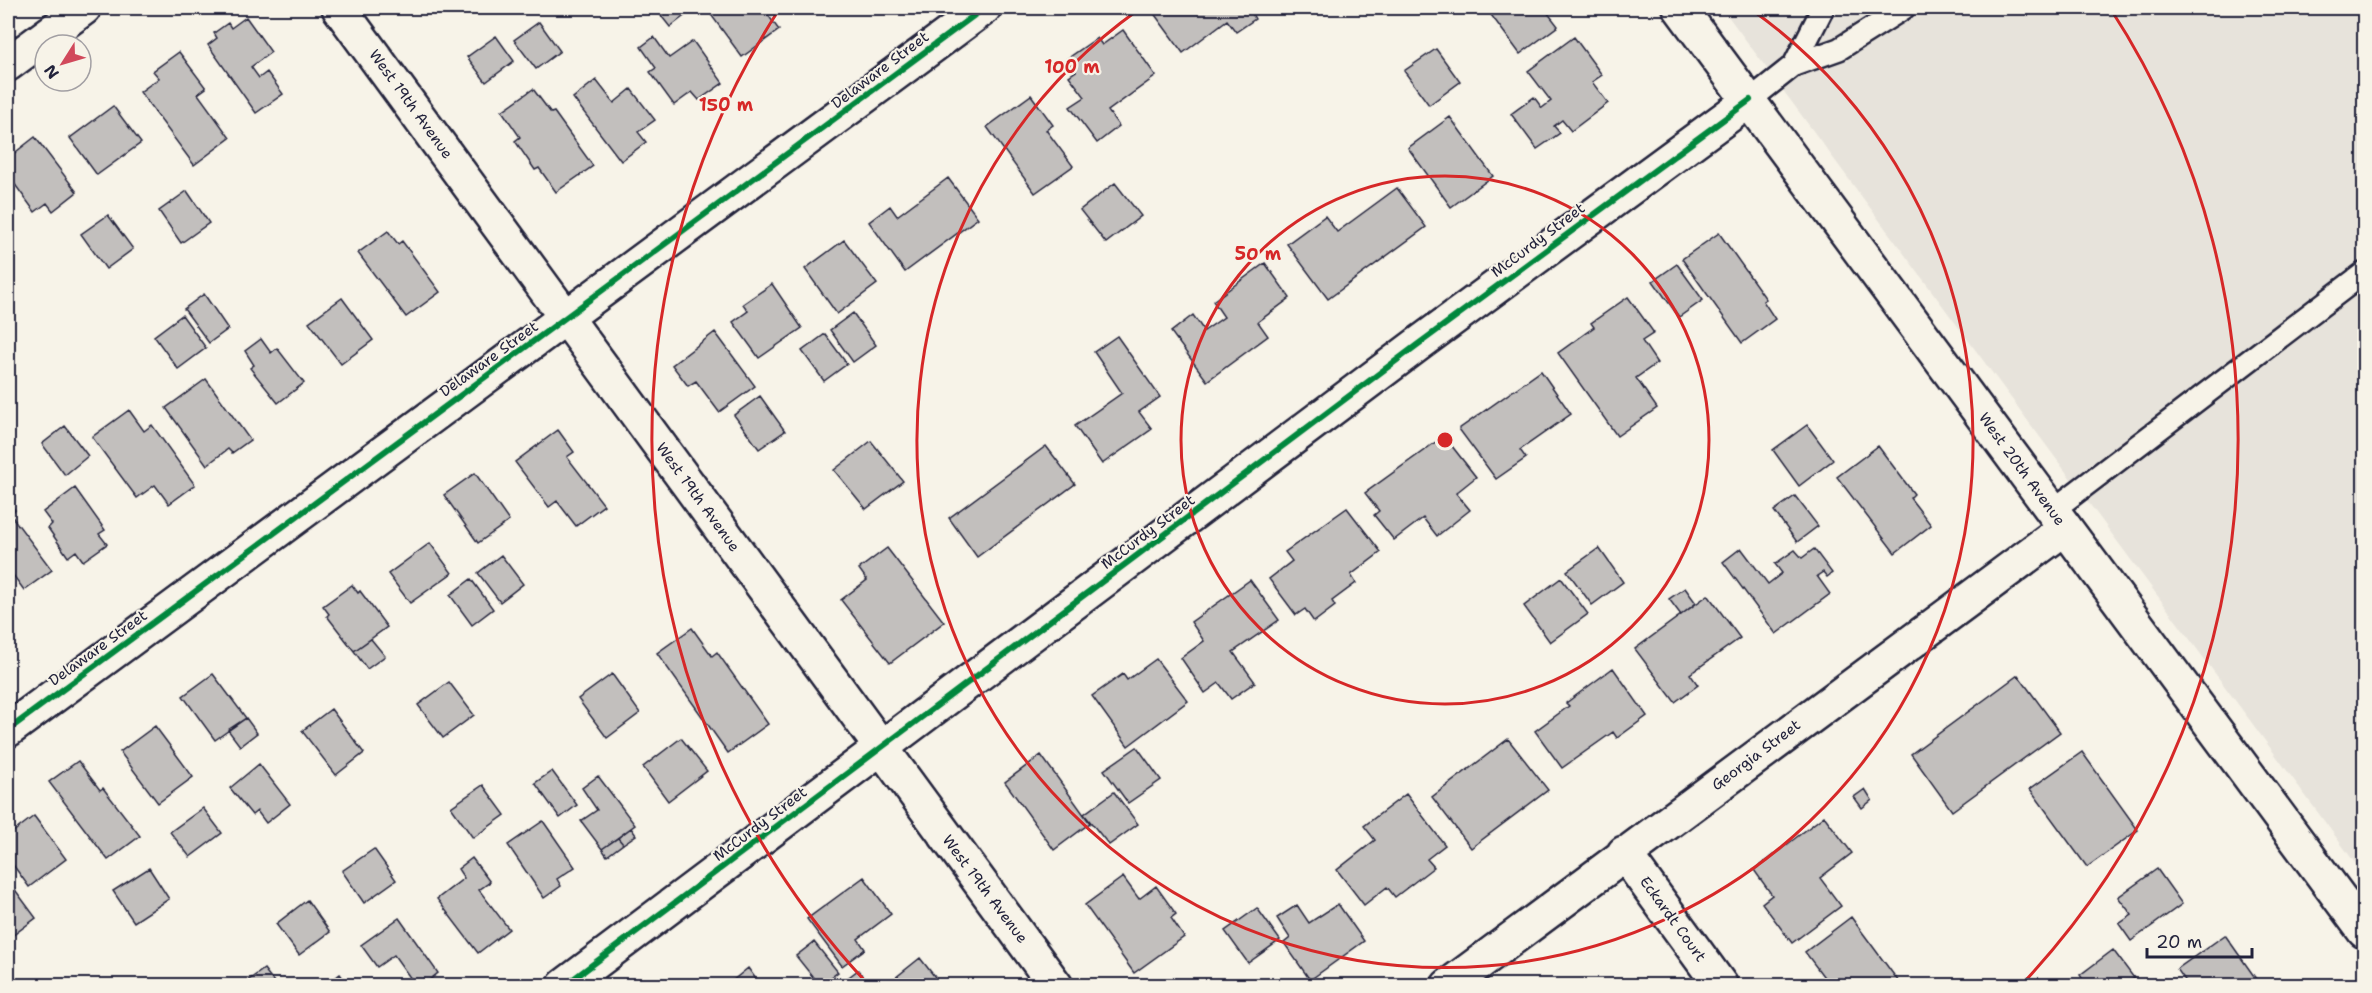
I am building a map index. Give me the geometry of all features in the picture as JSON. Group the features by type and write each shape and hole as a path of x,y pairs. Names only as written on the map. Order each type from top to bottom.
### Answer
{"street":[{"path":"8,64 84,8"},
{"name":"West 19th Avenue","path":"339,8 1056,986"},
{"name":"Delaware Street","path":"8,730 984,8"},
{"name":"West 20th Avenue","path":"1680,8 2364,931"},
{"name":"McCurdy Street","path":"564,986 1417,345 1750,100"},
{"name":"Georgia Street","path":"1448,986 2059,519"},
{"name":"Eckardt Court","path":"1624,853 1721,986"}],"lane":[{"path":"1794,65 1822,8"},
{"path":"1750,100 1794,65 1839,49 1904,8"},
{"path":"2059,519 2364,273"}],"shaded area":[{"path":"1722,8 2364,8 2364,875 2263,738"}],"building":[{"path":"655,8 690,8 692,10 670,27"},
{"path":"714,8 763,8 779,30 742,57 709,12"},
{"path":"1150,8 1249,8 1255,19 1236,32 1227,20 1183,53"},
{"path":"1486,8 1544,8 1558,26 1520,54"},
{"path":"246,17 271,52 251,67 259,78 267,72 283,94 256,113 208,45 217,38 214,33 228,23 231,28"},
{"path":"539,22 560,51 536,69 514,40"},
{"path":"1123,30 1156,76 1108,111 1119,126 1097,143 1070,107 1085,97 1069,76 1076,71 1067,59 1097,38 1102,45"},
{"path":"496,36 514,61 486,82 467,57"},
{"path":"654,37 669,58 693,41 723,83 699,100 692,92 674,105 650,72 656,68 641,47"},
{"path":"1574,37 1602,75 1592,82 1608,103 1571,131 1562,120 1554,126 1560,133 1537,149 1511,114 1534,97 1542,108 1551,101 1528,71"},
{"path":"1436,49 1460,82 1429,105 1404,71"},
{"path":"179,52 206,88 198,94 230,138 194,165 140,92 159,78 153,71"},
{"path":"596,80 614,103 631,89 655,120 638,132 646,142 621,161 573,98"},
{"path":"533,89 551,113 554,112 593,166 556,192 539,168 535,170 515,141 520,137 502,111"},
{"path":"1031,95 1053,125 1046,130 1073,166 1035,193 987,127"},
{"path":"113,106 141,143 97,175 70,138"},
{"path":"1450,117 1493,176 1451,207 1408,148"},
{"path":"35,137 77,192 53,211 47,203 35,212 8,175 8,158"},
{"path":"948,178 978,218 905,272 869,222 890,206 897,216"},
{"path":"1115,183 1141,216 1106,243 1080,210"},
{"path":"1397,188 1426,227 1328,299 1287,244 1325,216 1337,232"},
{"path":"187,191 209,223 181,243 159,211"},
{"path":"108,215 133,249 106,269 81,234"},
{"path":"388,231 398,244 402,241 440,292 406,317 358,253"},
{"path":"1719,233 1766,299 1763,301 1775,319 1742,343 1682,259"},
{"path":"844,240 877,284 837,314 805,269"},
{"path":"1265,263 1290,298 1258,322 1268,336 1207,381 1171,332 1193,315 1204,331 1224,317 1213,301"},
{"path":"1677,264 1703,300 1679,317 1653,281"},
{"path":"772,284 802,328 759,358 733,322 748,311 743,304"},
{"path":"204,294 228,329 209,343 184,309"},
{"path":"1628,297 1654,333 1642,341 1657,363 1636,378 1657,408 1617,436 1558,353 1594,327 1591,323"},
{"path":"342,298 373,340 341,364 309,322"},
{"path":"853,313 876,345 853,362 830,330"},
{"path":"182,315 206,348 178,369 154,336"},
{"path":"715,332 755,386 719,412 696,381 688,386 672,365"},
{"path":"825,334 847,364 824,381 802,351"},
{"path":"1117,336 1160,397 1139,412 1152,429 1102,464 1075,426 1122,393 1094,352"},
{"path":"261,339 271,353 277,348 304,383 278,403 250,368 254,365 245,351"},
{"path":"1541,371 1571,414 1520,450 1526,458 1496,479 1459,429"},
{"path":"206,379 250,440 232,453 228,449 207,465 166,408"},
{"path":"760,396 785,431 759,449 734,415"},
{"path":"129,410 144,431 152,425 195,485 169,504 155,485 137,498 92,437"},
{"path":"1807,425 1833,460 1799,486 1773,450"},
{"path":"65,426 88,456 65,475 42,444"},
{"path":"558,430 574,452 567,457 604,505 576,526 557,501 549,507 515,462"},
{"path":"1444,436 1476,477 1456,493 1470,510 1437,536 1423,518 1394,540 1374,515 1379,511 1365,493"},
{"path":"871,441 903,481 866,509 834,470"},
{"path":"1046,446 1075,484 977,557 949,518"},
{"path":"1878,446 1914,494 1910,498 1931,525 1895,553 1837,477"},
{"path":"475,473 509,521 478,543 444,495"},
{"path":"75,488 105,530 99,534 107,544 83,561 76,551 68,557 48,528 52,524 43,512"},
{"path":"1795,496 1818,526 1797,542 1774,511"},
{"path":"8,500 15,510 10,514 52,570 24,590 13,575 8,579"},
{"path":"1347,508 1381,552 1351,575 1356,583 1332,601 1335,606 1314,622 1305,609 1296,615 1269,579 1292,561 1285,552"},
{"path":"430,543 452,573 410,603 388,574"},
{"path":"887,548 944,622 890,663 841,600 867,580 859,569"},
{"path":"1599,548 1623,582 1592,605 1567,571"},
{"path":"1741,548 1768,584 1782,573 1775,564 1795,550 1802,558 1814,549 1832,573 1827,577 1823,572 1817,576 1830,594 1776,634 1723,562"},
{"path":"501,555 523,584 500,602 478,573"},
{"path":"1561,578 1588,614 1550,642 1524,606"},
{"path":"471,579 493,609 472,625 450,595"},
{"path":"1250,580 1279,620 1233,652 1255,682 1231,699 1219,683 1205,693 1181,658 1204,641 1191,622"},
{"path":"352,585 358,593 360,591 387,627 354,651 327,616 329,614 323,606"},
{"path":"1685,588 1696,603 1681,615 1669,599"},
{"path":"1708,595 1740,638 1690,674 1698,685 1675,702 1635,649"},
{"path":"692,628 712,656 717,652 768,724 728,753 657,653"},
{"path":"371,639 385,656 367,669 354,651"},
{"path":"1156,659 1188,701 1128,746 1092,696 1123,674 1127,680"},
{"path":"1613,668 1647,716 1617,738 1613,732 1562,768 1535,731 1569,706 1566,703"},
{"path":"213,674 246,718 215,740 183,696"},
{"path":"612,674 640,713 607,738 578,699"},
{"path":"2018,675 2060,732 1952,811 1911,754"},
{"path":"449,682 474,715 443,738 418,705"},
{"path":"331,709 364,753 336,775 302,731"},
{"path":"246,718 257,733 240,746 228,730"},
{"path":"155,726 193,777 158,803 120,752"},
{"path":"681,738 707,771 668,801 643,767"},
{"path":"1508,739 1548,790 1471,848 1432,797"},
{"path":"1137,747 1161,780 1128,803 1104,770"},
{"path":"2082,752 2138,830 2087,867 2030,789"},
{"path":"1041,755 1090,823 1054,850 1005,782"},
{"path":"78,761 100,790 103,788 140,836 108,860 49,782"},
{"path":"259,764 290,804 266,823 257,811 252,815 230,788"},
{"path":"552,771 577,805 560,818 535,783"},
{"path":"598,776 635,825 602,849 581,821 597,810 582,788"},
{"path":"483,785 505,815 473,838 451,807"},
{"path":"1865,789 1872,800 1862,808 1854,797"},
{"path":"1114,792 1138,824 1109,845 1084,814"},
{"path":"1406,794 1445,845 1427,859 1434,867 1395,897 1387,887 1364,905 1337,870 1375,840 1364,826"},
{"path":"203,808 222,833 190,857 170,832"},
{"path":"34,816 66,859 29,887 8,858 8,836"},
{"path":"1824,816 1852,853 1820,878 1841,906 1792,943 1762,903 1772,895 1754,870"},
{"path":"543,821 575,867 557,879 561,886 544,898 508,845"},
{"path":"631,828 636,835 623,844 618,838"},
{"path":"618,838 623,844 607,856 602,849"},
{"path":"374,849 396,880 364,903 342,871"},
{"path":"472,858 490,882 479,890 509,929 478,953 437,899 464,878 458,869"},
{"path":"149,868 169,899 134,922 113,891"},
{"path":"2157,869 2182,904 2131,941 2119,924 2132,915 2118,897"},
{"path":"864,877 891,914 858,939 865,949 842,966 807,919"},
{"path":"1123,877 1139,899 1156,886 1176,914 1171,918 1184,937 1134,973 1085,905"},
{"path":"13,887 36,918 8,939 8,891"},
{"path":"307,900 330,932 299,955 276,924"},
{"path":"1338,904 1364,941 1310,980 1284,943 1290,938 1277,918 1297,905 1309,923"},
{"path":"1257,908 1280,940 1248,963 1225,931"},
{"path":"1851,917 1902,986 1840,986 1835,979 1829,984 1805,952"},
{"path":"399,918 438,973 422,986 416,986 394,955 377,967 361,945"},
{"path":"2225,935 2261,986 2189,986 2177,969"},
{"path":"814,942 838,972 820,986 796,956"},
{"path":"2113,950 2134,978 2124,986 2087,986 2080,975"},
{"path":"920,958 942,986 885,986"},
{"path":"748,968 761,986 726,986"},
{"path":"264,969 277,986 249,986 246,982"},
{"path":"858,970 870,986 837,986"},
{"path":"340,974 349,986 324,986"}],"cycle path":[{"path":"8,730 984,8"},
{"path":"564,986 1417,345 1750,100"}]}
